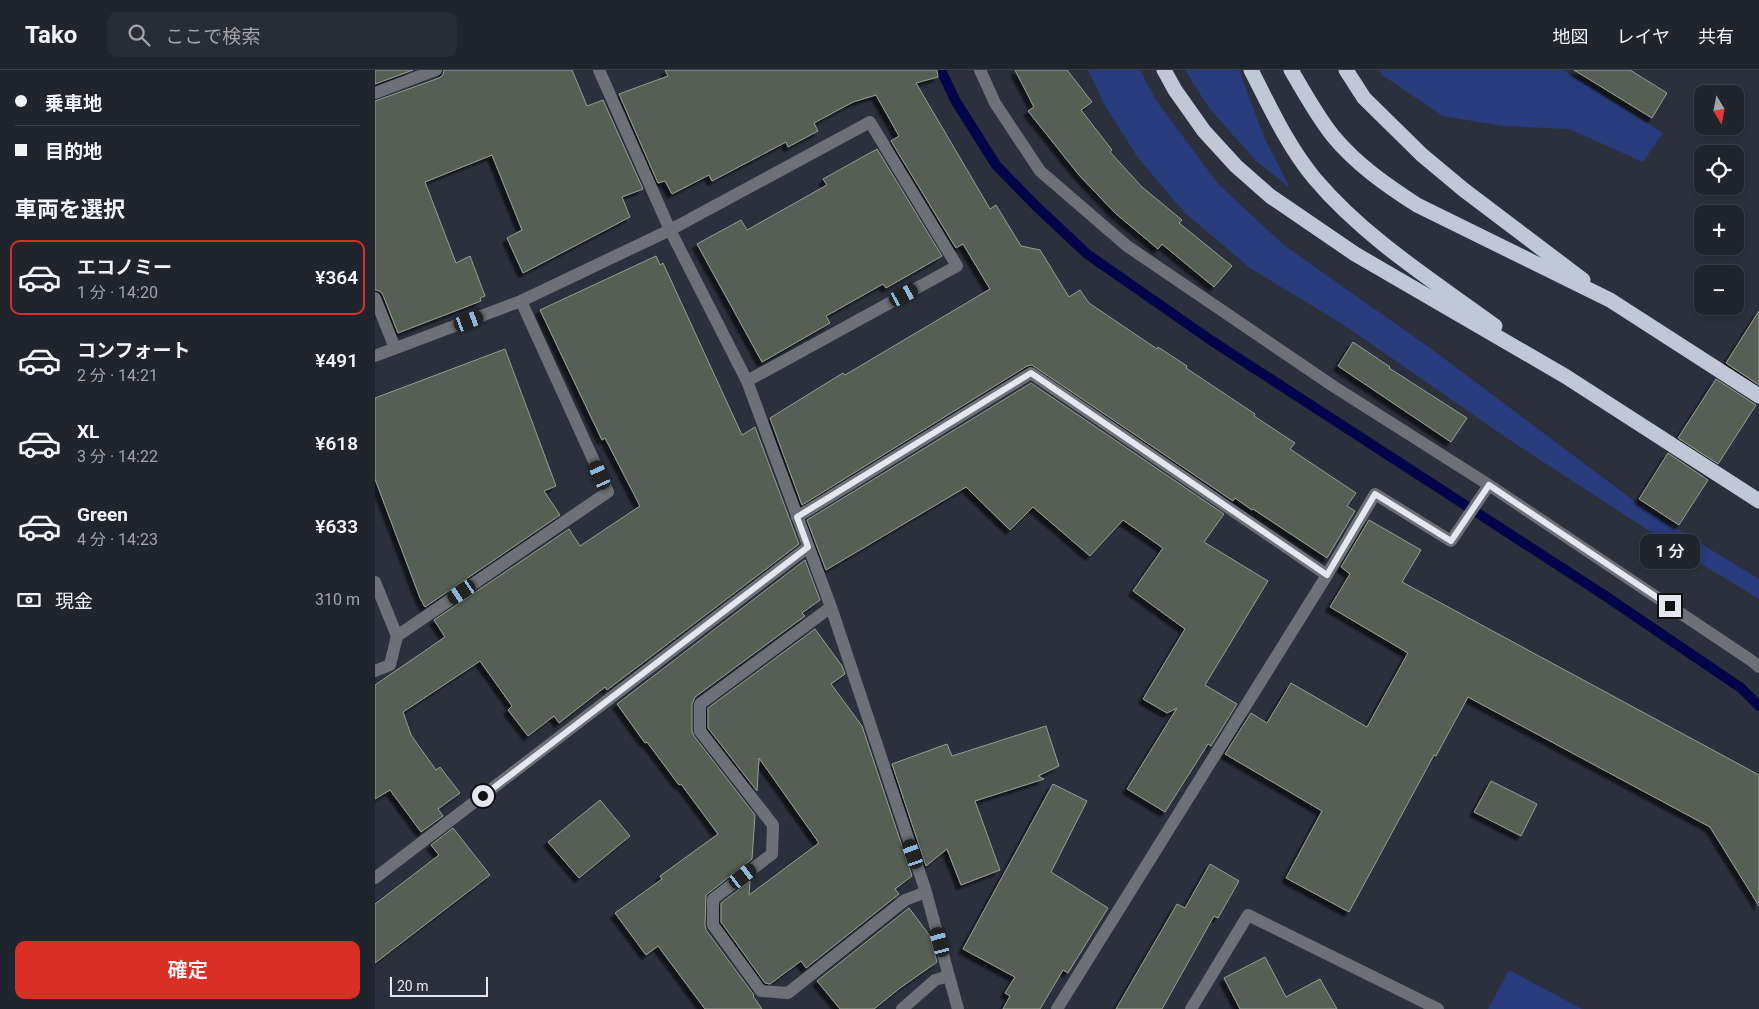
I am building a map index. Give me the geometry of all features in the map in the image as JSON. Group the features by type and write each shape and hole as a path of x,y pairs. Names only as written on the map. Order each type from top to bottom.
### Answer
{"highway":[{"path":"1164,70 1175,90 1204,131 1236,166 1270,196 1355,254 1565,376 1759,501"},
{"path":"1251,70 1288,141 1313,178 1341,208 1376,240 1565,376"},
{"path":"1291,70 1333,136 1357,162 1387,185 1417,205 1452,223 1611,300"},
{"path":"1346,70 1364,98 1422,155 1464,190 1611,300 1759,396"}],"street":[{"path":"375,93 436,70"},
{"path":"599,70 670,230 747,381 831,607 926,892 958,1009"},
{"path":"980,70 995,103 1041,170 1127,246 1333,386 1489,485 1752,660 1759,667"},
{"path":"375,356 521,301 670,230 870,122 957,266 747,381"},
{"path":"375,298 395,348"},
{"path":"397,636 607,492 521,301"},
{"path":"797,517 1031,373 1327,575"},
{"path":"1057,1009 1327,575 1375,494 1451,541 1489,485"},
{"path":"375,878 808,547"},
{"path":"375,582 397,636 391,665 375,670"},
{"path":"831,607 700,704 700,731 773,825 772,854 713,899 713,926 761,991 788,993 905,900 926,892"},
{"path":"1191,1009 1248,915 1438,1009"},
{"path":"903,1009 935,980 949,976"}],"shaded area":[{"path":"1088,70 1140,70 1157,102 1219,185 1285,246 1430,348 1649,512 1759,579 1759,599 1685,554 1514,443 1344,325 1250,268 1184,212 1138,158 1105,106"},
{"path":"1185,70 1239,70 1264,137 1290,188 1256,161 1209,108"},
{"path":"1379,70 1563,70 1663,133 1643,162 1569,129 1502,126 1443,116 1382,75"},
{"path":"1509,970 1582,1009 1488,1009"}],"building":[{"path":"375,70 413,70 375,84"},
{"path":"444,70 572,70 587,106 603,100 643,189 622,197 630,217 523,273 507,238 522,230 492,155 425,182 456,263 470,256 485,296 480,298 481,301 398,333 383,295 380,291 375,290 375,101 439,78 443,75"},
{"path":"665,70 937,70 938,77 916,83 990,209 996,205 1021,246 1040,250 1069,297 1080,290 1089,303 1157,349 1158,347 1187,366 1186,368 1255,414 1254,416 1295,443 1290,449 1356,493 1347,506 1355,511 1327,558 1235,498 1233,501 1032,365 1027,366 802,505 770,418 843,373 845,375 990,289 963,244 956,248 891,141 899,136 876,95 853,102 814,123 818,131 788,147 786,142 712,181 709,175 672,194 665,181 658,183 619,94 668,76"},
{"path":"1015,70 1067,70 1092,102 1081,110 1112,150 1110,152 1142,187 1182,220 1179,223 1232,266 1214,287 1162,244 1158,249 1115,213 1079,175 1028,111 1034,107"},
{"path":"1574,70 1630,70 1667,93 1652,118"},
{"path":"877,149 942,256 886,288 883,284 826,316 830,323 762,362 697,244 741,220 747,230 827,185 823,179"},
{"path":"656,256 660,265 663,263 742,435 755,427 799,544 607,690 605,687 559,723 554,716 528,736 508,710 512,706 480,661 403,712 411,735 436,770 440,767 460,793 438,809 443,816 421,832 390,790 375,799 375,685 445,637 434,620 569,529 580,546 640,506 605,438 602,440 540,310"},
{"path":"1759,311 1759,385 1726,363"},
{"path":"1353,342 1389,368 1467,418 1451,442 1338,366"},
{"path":"505,349 556,486 544,491 560,515 425,607 375,479 375,398"},
{"path":"1716,379 1756,405 1718,464 1678,438"},
{"path":"1031,383 1224,514 1204,542 1268,581 1205,685 1237,704 1211,746 1208,744 1165,812 1127,789 1177,708 1167,713 1143,699 1185,629 1133,591 1163,548 1123,520 1090,556 1033,507 1010,530 966,487 826,570 807,520"},
{"path":"1668,453 1708,480 1679,525 1639,499"},
{"path":"1369,520 1421,550 1402,582 1759,775 1759,906 1710,827 1468,697 1436,756 1434,755 1349,912 1286,878 1322,811 1225,754 1251,713 1267,723 1291,683 1367,727 1408,653 1330,607 1350,574 1341,567"},
{"path":"805,560 820,600 802,613 805,616 695,697 692,704 692,731 694,736 755,815 752,859 706,895 705,925 706,930 754,995 762,1009 705,1009 658,946 646,955 615,913 662,879 660,876 718,834 681,784 679,785 647,742 645,743 617,704"},
{"path":"815,629 842,666 845,674 831,684 862,726 912,876 895,889 899,894 806,968 801,961 770,984 765,983 721,922 721,903 750,881 749,895 819,843 759,758 757,791 708,728 708,708"},
{"path":"1046,726 1059,766 1038,776 1044,779 975,801 1000,870 961,885 947,849 926,866 892,764 947,744 952,756"},
{"path":"1491,781 1537,804 1521,836 1474,812"},
{"path":"1053,784 1087,801 1051,872 1108,908 1068,973 1063,970 1040,1009 1003,1009 1010,996 1005,993 1015,977 963,949"},
{"path":"600,800 630,836 579,878 548,842"},
{"path":"453,828 490,875 375,963 375,904 439,855 431,845"},
{"path":"1210,864 1239,881 1218,918 1214,916 1162,1009 1116,1009 1177,904 1185,908"},
{"path":"909,908 930,936 937,962 874,1009 840,1009 817,981"},
{"path":"1265,957 1286,997 1320,979 1337,1009 1240,1009 1224,978"}],"waterway":[{"path":"941,70 955,100 996,165 1087,254 1212,341 1604,595 1741,688 1759,706"}],"route":[{"path":"483,796 808,547 797,517 1031,373 1327,575 1375,494 1451,541 1489,485 1670,606"}]}
